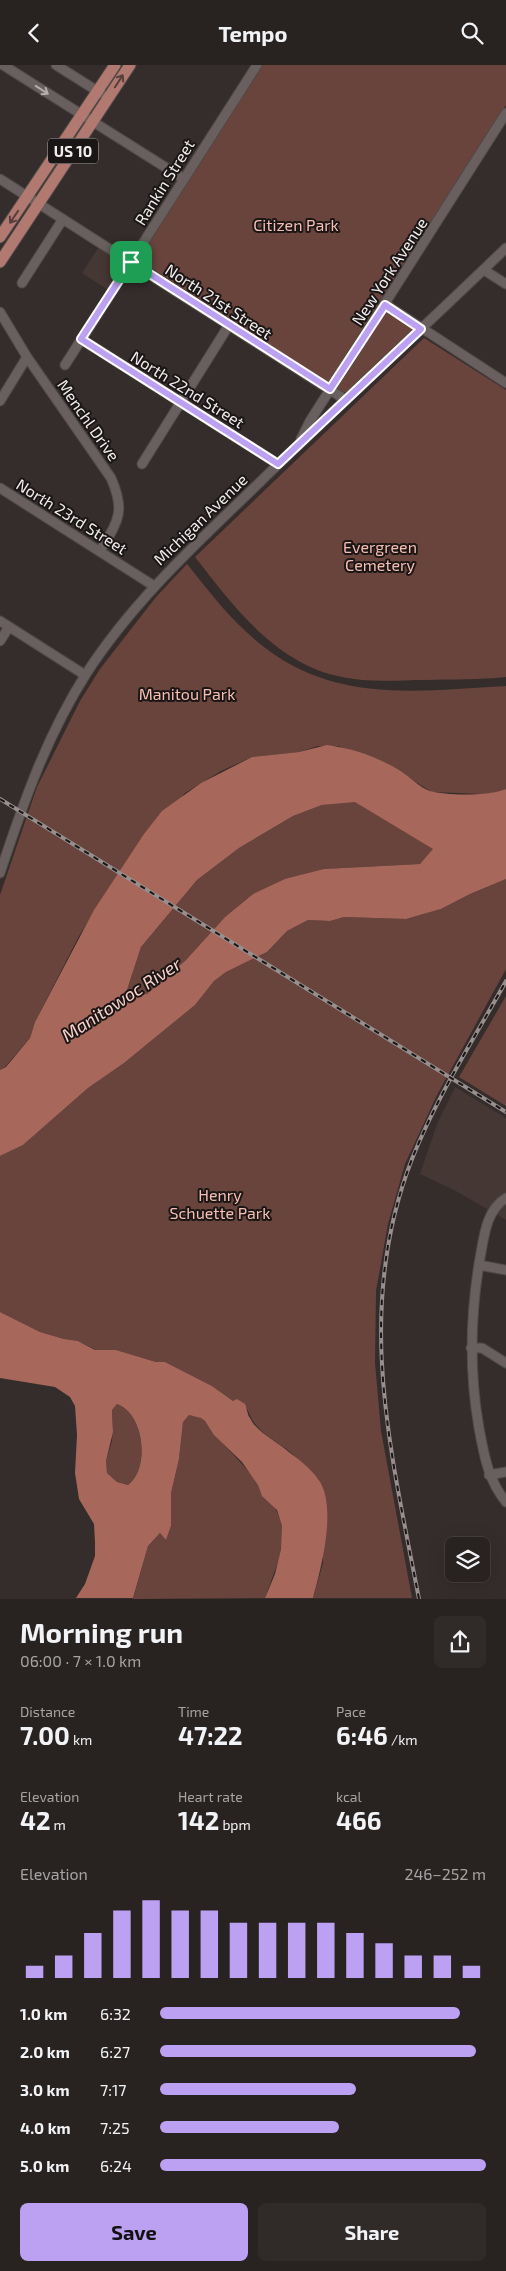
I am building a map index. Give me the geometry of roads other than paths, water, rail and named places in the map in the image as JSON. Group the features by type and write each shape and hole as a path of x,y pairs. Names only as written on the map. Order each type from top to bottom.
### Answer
{"main road":[{"name":"US 10","path":"0,237 115,65"},
{"name":"US 10","path":"0,261 130,65"}],"street":[{"path":"3,65 184,179"},
{"path":"56,65 108,98"},
{"name":"Rankin Street","path":"65,365 257,65"},
{"name":"New York Avenue","path":"299,445 310,421 506,113"},
{"name":"North 21st Street","path":"0,179 346,400"},
{"path":"22,283 63,219"},
{"name":"Michigan Avenue","path":"0,873 32,779 58,724 85,675 112,637 154,586 278,464 506,248"},
{"path":"484,269 506,283"},
{"path":"385,305 506,383"},
{"name":"Menchl Drive","path":"0,312 27,357 111,478 119,496 119,512 115,527 100,551"},
{"path":"142,465 229,325"},
{"name":"North 22nd Street","path":"81,339 278,464"},
{"path":"0,401 27,357"},
{"name":"North 23rd Street","path":"0,488 154,586"},
{"path":"0,621 85,675"},
{"path":"0,641 9,627"},
{"path":"506,1198 495,1206 490,1217 479,1265 472,1319 471,1348 476,1412 489,1475 497,1491 506,1502"},
{"path":"479,1265 506,1270"},
{"path":"471,1348 482,1348 506,1363"},
{"path":"489,1475 506,1473"}],"water":[{"name":"Manitowoc River","path":"327,745 355,751 391,765 422,787 437,793 479,794 506,789 506,879 441,909 406,919 344,917 330,921 308,920 287,931 267,952 226,972 214,981 195,1005 124,1063 88,1088 23,1145 0,1156 0,1070 6,1067 30,1038 35,1022 94,910 144,834 162,811 201,783 252,757 299,752","holes":["355,802 433,849 420,864 324,869 285,879 253,894 225,917 185,961 147,994 125,996 141,947 197,880 239,848 293,816 322,805"]},
{"path":"0,1312 40,1332 78,1341 95,1350 116,1350 156,1362 165,1362 212,1386 233,1401 237,1399 245,1404 253,1423 268,1437 309,1468 324,1490 327,1504 326,1537 313,1598 265,1598 275,1574 281,1549 282,1526 277,1510 262,1496 258,1485 242,1462 214,1435 205,1421 189,1415 183,1422 179,1459 171,1493 171,1526 166,1540 160,1533 148,1546 133,1598 76,1598 85,1584 95,1556 95,1542 94,1524 79,1499 75,1473 77,1435 75,1406 70,1397 55,1387 0,1378","holes":["117,1404 134,1419 139,1430 142,1455 140,1467 128,1485 117,1482 107,1473 106,1461 113,1432 112,1410"]}],"railway":[{"path":"0,799 506,1112"},
{"path":"419,1599 389,1433 383,1378 381,1324 385,1269 394,1214 412,1159 444,1090 506,981"}],"park label":[{"name":"Citizen Park","path":"296,224"},
{"name":"Evergreen Cemetery","path":"380,555"},
{"name":"Manitou Park","path":"187,693"},
{"name":"Henry Schuette Park","path":"220,1203"}]}
